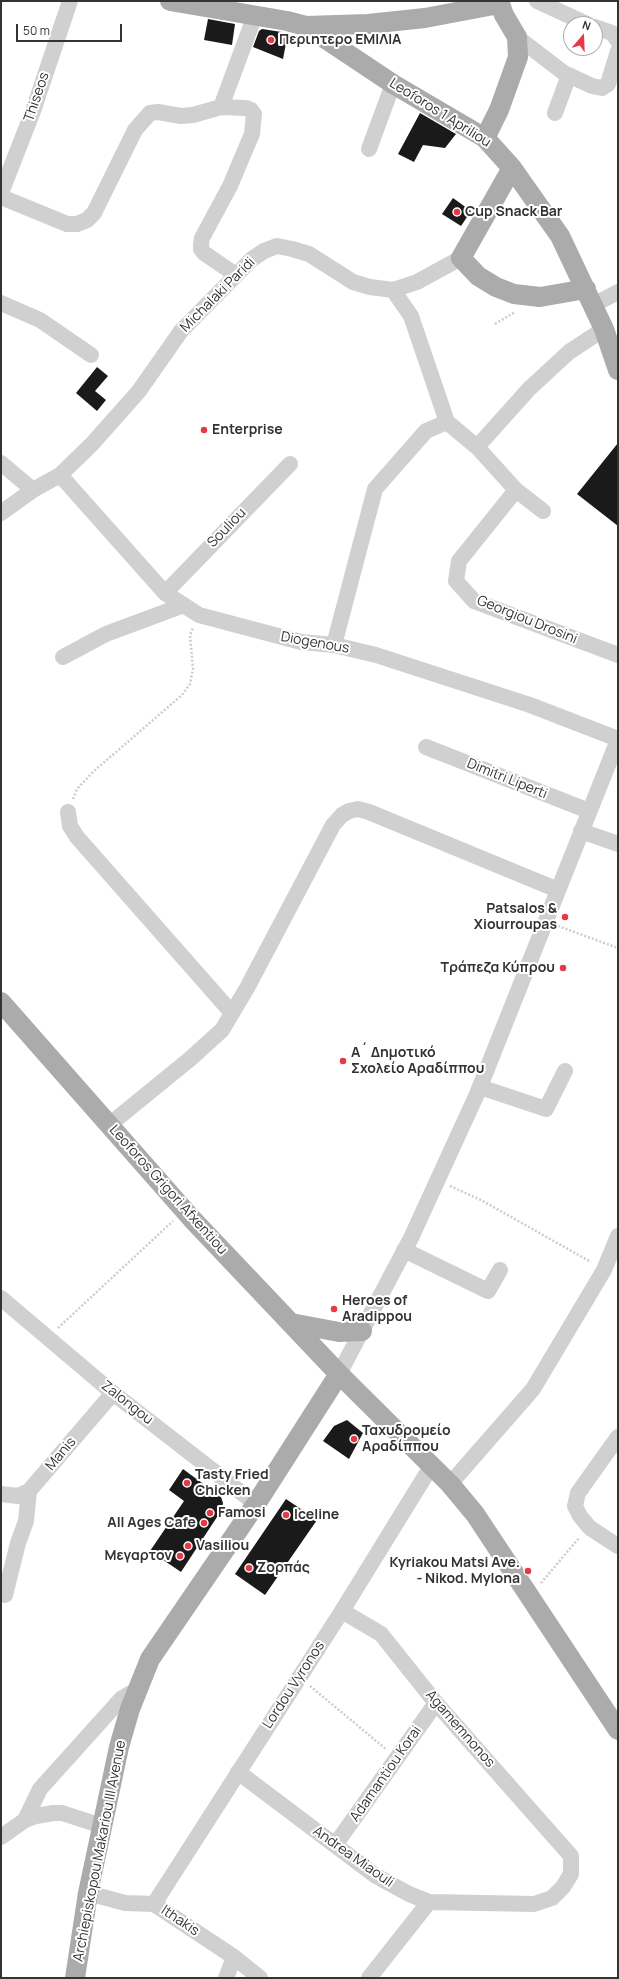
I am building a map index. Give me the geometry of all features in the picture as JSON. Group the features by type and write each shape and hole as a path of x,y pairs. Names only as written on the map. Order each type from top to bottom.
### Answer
{"main road":[{"name":"Leoforos 1 Apriliou","path":"170,1 216,4 255,15 306,26 393,84 485,138 512,168 560,236 604,329 618,370"},
{"path":"306,26 368,24 425,18 499,2 517,37 519,49 515,70 485,138"},
{"path":"512,168 461,258 478,276 496,287 514,294 540,297 590,297"},
{"name":"Leoforos Grigori Afxentiou","path":"1,1002 184,1210 339,1374 450,1484 475,1514 618,1730"},
{"path":"291,1323 339,1332 362,1331"},
{"name":"Archiepiskopou Makariou III Avenue","path":"75,1978 88,1893 118,1747 150,1659 256,1504 339,1374"}],"street":[{"name":"Thiseos","path":"1,192 33,111 70,1"},
{"path":"537,1 570,16"},
{"path":"221,107 255,15"},
{"path":"603,30 612,33 618,40"},
{"path":"517,37 569,75 592,86 602,88 613,87 618,51"},
{"path":"555,113 569,75"},
{"path":"369,149 393,84"},
{"path":"1,196 62,222 78,224 87,220 94,213 135,130 150,113 158,112 181,116 193,115 221,107 246,108 251,110 254,114 252,134 230,186 202,238 201,244 201,249 204,253 236,275"},
{"name":"Michalaki Paridi","path":"1,514 33,490 60,475 92,444 139,392 181,331 252,259 264,251 277,246 309,254 353,282 370,287 393,290 417,282 461,258"},
{"path":"393,290 411,316 447,422 477,447 516,490 542,511"},
{"path":"590,297 618,292"},
{"path":"1,302 40,320 91,355"},
{"path":"477,447 540,378 569,352 604,329"},
{"path":"334,645 374,489 426,431 447,422"},
{"path":"1,463 33,490"},
{"name":"Souliou","path":"165,593 290,464"},
{"name":"Diogenous","path":"60,475 165,593 199,615 301,642 334,645 376,655 530,705 618,739"},
{"name":"Georgiou Drosini","path":"516,490 459,561 456,581 474,601 618,655"},
{"path":"63,658 106,634 184,605"},
{"name":"Archiepiskopou Makariou III Avenue","path":"339,1374 404,1250 438,1180 480,1087 618,739"},
{"name":"Dimitri Liperti","path":"426,747 589,811"},
{"path":"109,1125 196,1054 222,1030 333,825 342,815 349,811 358,809 369,812 558,890"},
{"path":"68,812 70,826 77,837 232,1013"},
{"path":"581,832 618,844"},
{"path":"480,1087 546,1109 565,1071"},
{"path":"450,1484 533,1388 604,1270 618,1236"},
{"path":"404,1250 488,1292 500,1270"},
{"name":"Zalongou","path":"1,1298 113,1393 256,1504"},
{"name":"Manis","path":"29,1491 113,1393"},
{"path":"618,1438 578,1493 575,1506 589,1527 618,1546"},
{"name":"Lordou Vyronos","path":"154,1904 342,1610 432,1465"},
{"path":"1,1494 18,1496 29,1491"},
{"path":"5,1595 18,1543 26,1521 29,1491"},
{"name":"Agamemnonos","path":"342,1610 381,1634 436,1703 571,1856"},
{"path":"25,1820 40,1789 121,1699 138,1689"},
{"name":"Adamantiou Korai","path":"335,1846 436,1703"},
{"name":"Andrea Miaouli","path":"238,1772 376,1876 409,1894 429,1902 534,1904 552,1898 563,1887 571,1874 571,1856"},
{"path":"1,1837 25,1820 45,1814 62,1813 102,1826"},
{"name":"Ithakis","path":"88,1893 125,1903 154,1904 234,1957 260,1978"},
{"path":"369,1978 429,1902"},
{"path":"226,1978 234,1957"}],"path":[{"path":"68,812 76,789 94,771 182,695 190,684 193,669 190,635 199,615"},
{"path":"545,922 618,948"},
{"path":"438,1180 481,1200 604,1270"},
{"path":"47,1338 184,1210"},
{"path":"530,1598 589,1527"},
{"path":"299,1677 397,1758"}],"building":[{"path":"208,19 235,24 232,45 204,40"},
{"name":"Περιητερο ΕΜΙΛΙΑ","path":"262,29 288,33 283,59 253,47 259,31"},
{"path":"420,113 456,134 445,148 423,145 414,162 398,154"},
{"name":"Cup Snack Bar","path":"453,198 471,211 461,226 442,214"},
{"path":"97,367 108,376 95,391 106,400 97,411 76,393"},
{"path":"618,443 618,526 577,494"},
{"path":"347,1420 363,1433 349,1459 323,1441 334,1426"},
{"path":"183,1469 221,1497 223,1503 217,1517 181,1572 150,1551 184,1501 169,1490"},
{"path":"286,1499 317,1520 265,1595 235,1574"}],"place":[{"name":"Περιητερο ΕΜΙΛΙΑ","path":"271,40"},
{"name":"Cup Snack Bar","path":"457,212"},
{"name":"Enterprise","path":"204,430"},
{"name":"Patsalos & Xiourroupas","path":"565,917"},
{"name":"Τράπεζα Κύπρου","path":"563,968"},
{"name":"Α´ Δημοτικό Σχολείο Αραδίππου","path":"343,1061"},
{"name":"Heroes of Aradippou","path":"334,1309"},
{"name":"Ταχυδρομείο Αραδίππου","path":"354,1439"},
{"name":"Tasty Fried Chicken","path":"187,1483"},
{"name":"Famosi","path":"210,1513"},
{"name":"Iceline","path":"286,1515"},
{"name":"All Ages Cafe","path":"204,1523"},
{"name":"Vasiliou","path":"188,1546"},
{"name":"Μεγαρτον","path":"180,1556"},
{"name":"Ζορπάς","path":"249,1568"},
{"name":"Kyriakou Matsi Ave. - Nikod. Mylona","path":"528,1571"}]}
